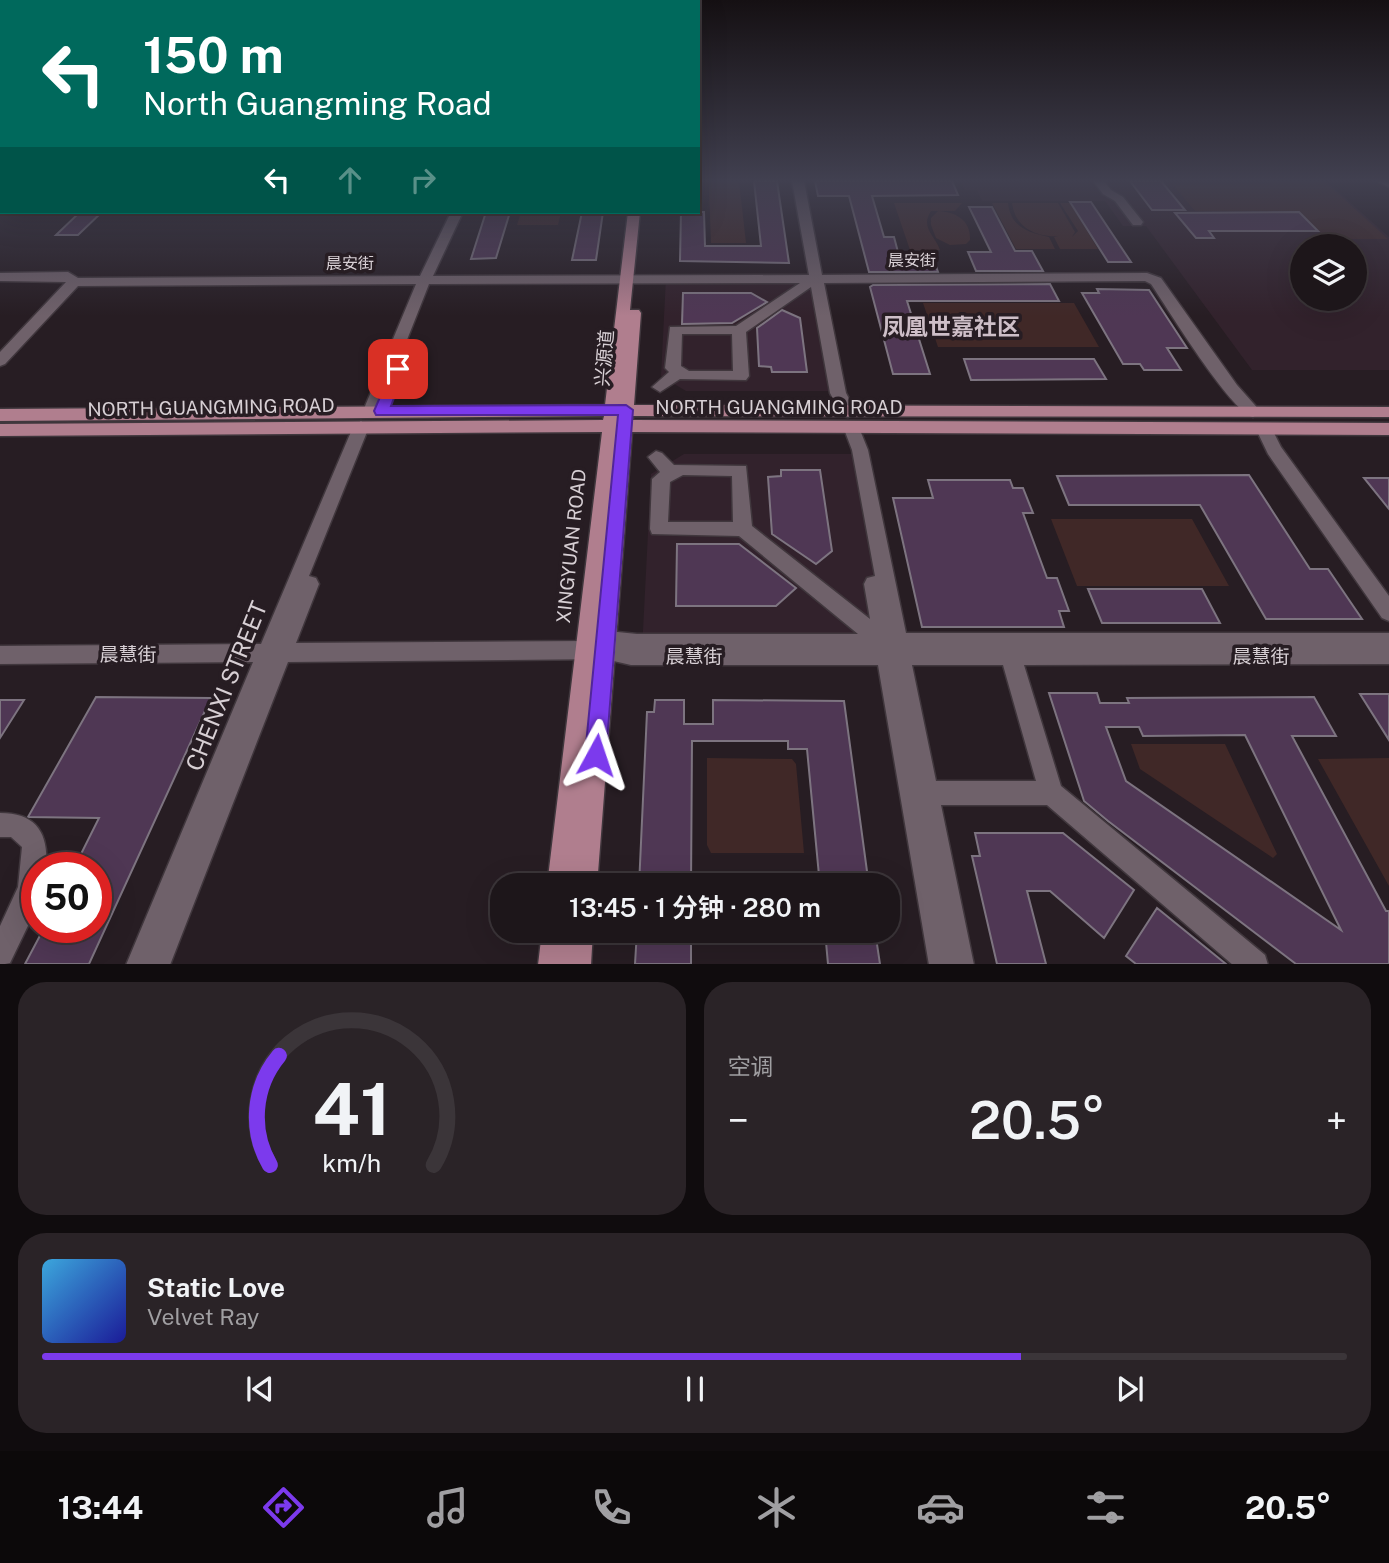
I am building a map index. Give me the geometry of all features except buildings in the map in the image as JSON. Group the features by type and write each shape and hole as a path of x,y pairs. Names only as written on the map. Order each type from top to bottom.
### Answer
{"main road":[{"path":"634,226 634,278"},
{"name":"兴源道","path":"585,873 596,645 618,418 641,226"},
{"path":"1252,412 1265,429"},
{"name":"NORTH GUANGMING ROAD","path":"850,420 1389,412"},
{"name":"NORTH GUANGMING ROAD","path":"0,415 850,420 1389,429"},
{"name":"NORTH GUANGMING ROAD","path":"0,430 371,419"},
{"name":"XINGYUAN ROAD","path":"562,873 596,645"},
{"path":"552,964 554,943"},
{"path":"577,964 579,943"}],"street":[{"name":"CHENXI STREET","path":"139,964 277,646 451,226"},
{"name":"CHENXI STREET","path":"429,280 457,226"},
{"path":"808,226 820,276"},
{"path":"812,226 838,393 850,420 850,450 920,793 960,964"},
{"path":"738,330 741,376 686,376 674,368 675,330 738,330 820,276"},
{"name":"晨安街","path":"0,279 1147,277 1157,280 1231,389 1252,412"},
{"path":"0,349 69,280"},
{"path":"0,361 69,280"},
{"path":"660,387 680,372"},
{"path":"1265,429 1287,450 1389,593"},
{"path":"1265,429 1274,450 1389,612"},
{"path":"656,457 672,474"},
{"path":"743,529 740,470 680,470 661,479 659,529 743,529 892,649"},
{"name":"晨慧街","path":"0,642 277,646 596,645 631,656 892,649 1389,642"},
{"name":"CHENXI STREET","path":"156,964 277,646"},
{"name":"晨慧街","path":"0,654 277,646"},
{"name":"晨慧街","path":"892,649 1011,655 1389,656"},
{"path":"1011,655 1051,793 1255,964"},
{"path":"920,793 1051,793"},
{"path":"920,793 943,964"},
{"path":"0,825 16,825 34,841 36,871 27,901 0,953"}],"shaded area":[{"path":"710,226 744,226 746,243 711,243"},
{"path":"902,226 928,226 940,250 910,250"},
{"path":"931,226 967,226 970,233 970,240 966,244 950,245 936,238"},
{"path":"1004,226 1020,226 1049,237 1055,249 1016,249"},
{"path":"1071,226 1075,232 1072,237 1078,231 1075,226 1084,226 1098,249 1060,249 1054,237 1060,237 1042,235 1025,227"},
{"path":"1123,226 1377,226 1389,237 1389,370 1252,370 1146,226"},
{"path":"1314,226 1374,226 1388,239 1367,239 1367,234 1322,234"},
{"path":"820,276 843,391 686,391 661,376 666,277"},
{"path":"923,303 1074,303 1099,347 938,347"},
{"path":"684,454 857,454 892,650 642,650 651,474"},
{"path":"1051,519 1192,519 1229,586 1077,586"},
{"path":"1131,744 1225,744 1277,854 1273,858 1140,769"},
{"path":"707,758 792,759 796,764 804,853 711,853 707,845"},
{"path":"1389,758 1389,886 1318,759"}],"district":[{"name":"凤凰世嘉社区","path":"951,326"}],"route":[{"path":"398,369 382,411 626,410 596,755"}]}
